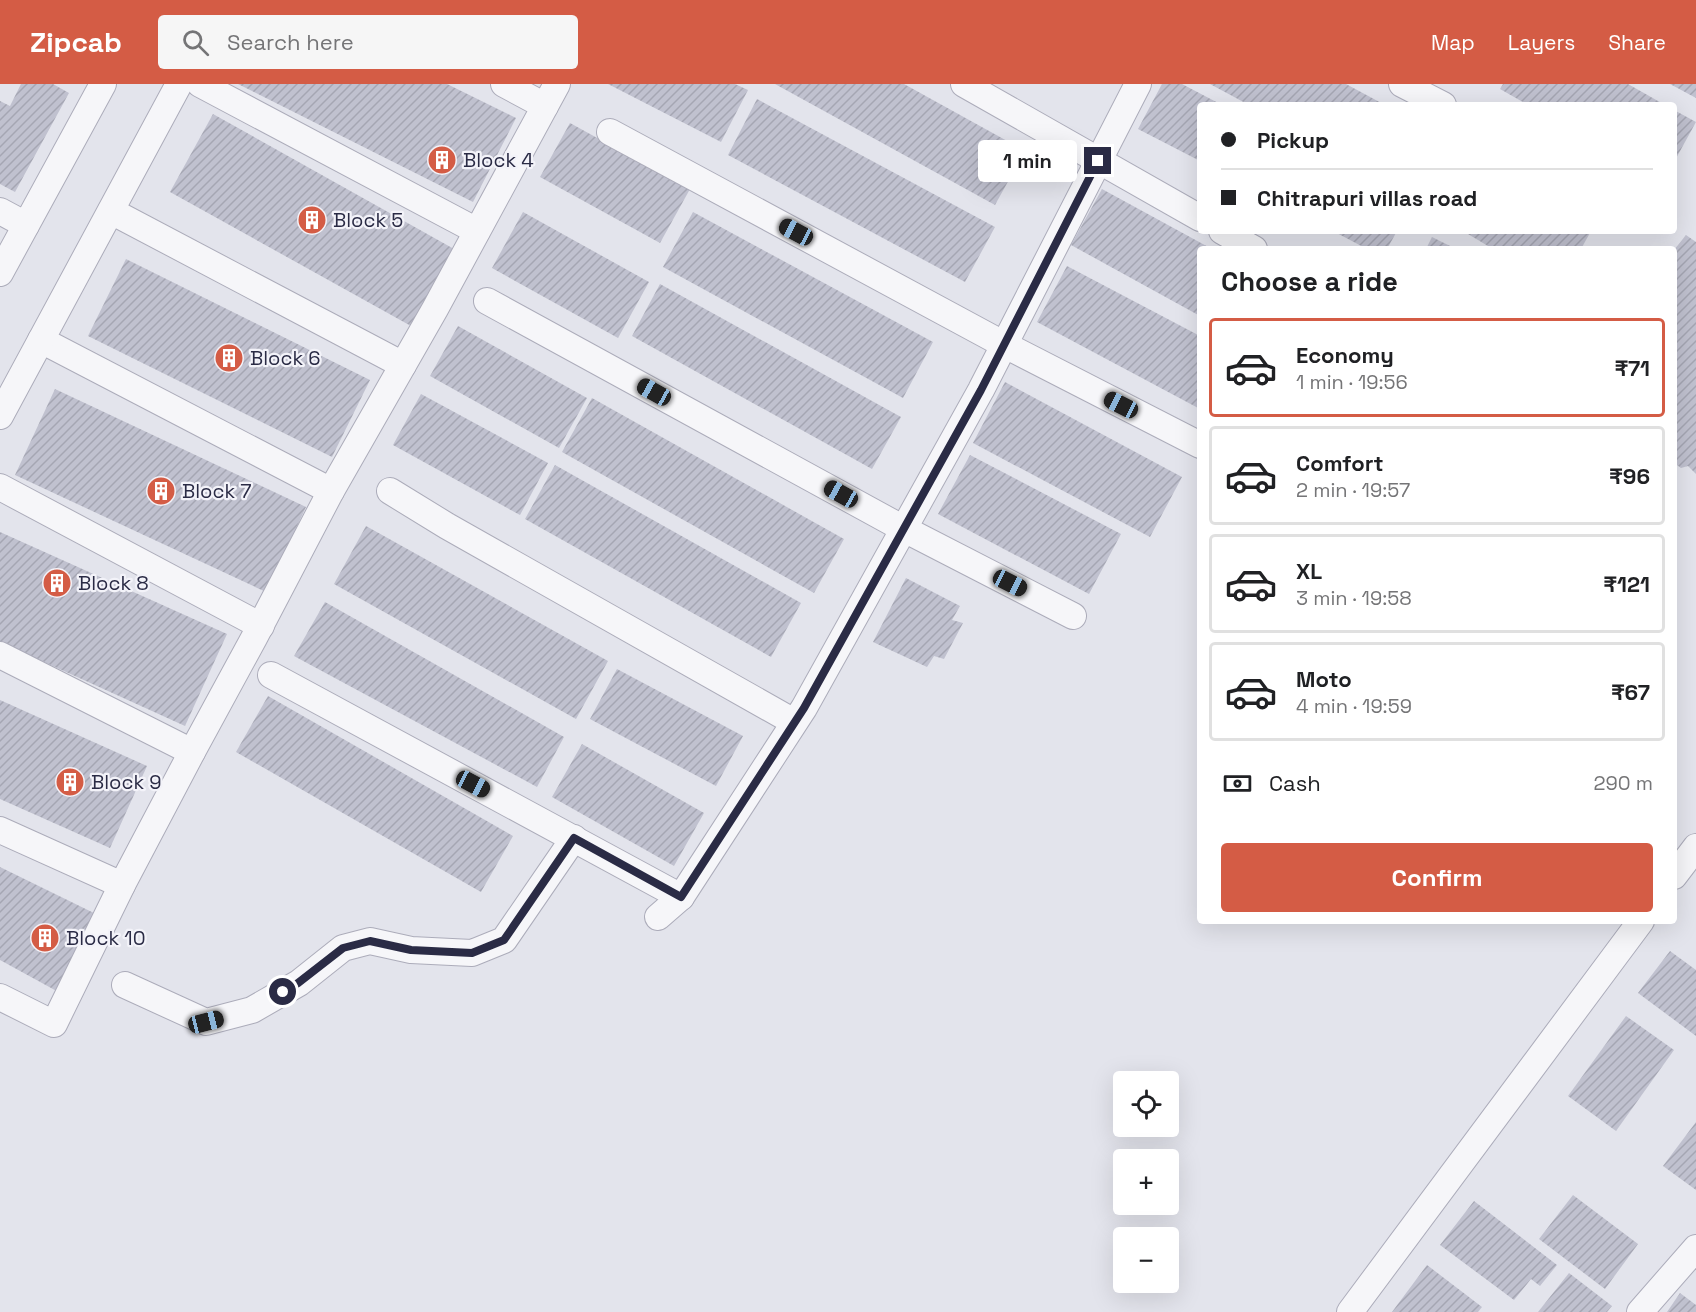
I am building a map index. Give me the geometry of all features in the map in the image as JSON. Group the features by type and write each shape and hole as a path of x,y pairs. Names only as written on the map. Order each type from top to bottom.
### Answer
{"street":[{"path":"0,273 103,84"},
{"path":"0,416 179,84"},
{"path":"200,84 477,231"},
{"path":"0,997 54,1024 122,885 331,491 551,95 504,84"},
{"path":"964,84 1197,216"},
{"path":"658,917 681,897 804,708 981,390 1138,84"},
{"path":"1402,84 1437,102"},
{"path":"610,132 1003,344 1197,443"},
{"path":"111,210 402,365"},
{"path":"0,211 26,225"},
{"path":"1227,234 1249,246"},
{"path":"487,301 904,529 1073,616"},
{"path":"41,340 331,491"},
{"path":"0,487 261,626"},
{"path":"390,491 447,526 794,722"},
{"path":"0,655 192,752"},
{"path":"271,675 681,897"},
{"path":"0,830 122,885"},
{"path":"124,985 206,1022 252,1010 298,983 343,948 370,941 411,950 472,953 504,940 574,838"},
{"path":"1677,872 1696,847"},
{"path":"1350,1312 1639,924"},
{"path":"1640,1312 1696,1248"}],"building":[{"path":"21,84 53,84 69,93 15,192 0,184 0,101 10,106"},
{"name":"Block 4","path":"238,84 447,84 516,118 473,202"},
{"path":"608,84 735,84 748,90 721,142"},
{"path":"775,84 904,84 1025,151 995,205"},
{"path":"1162,84 1182,84 1216,102 1197,102 1197,159 1138,129"},
{"path":"1210,84 1346,84 1379,102 1243,102"},
{"path":"1503,84 1628,84 1660,102 1523,102 1500,89"},
{"path":"1670,84 1696,84 1696,98"},
{"path":"757,99 995,227 965,282 728,155"},
{"path":"1677,112 1696,122 1677,157"},
{"name":"Block 5","path":"213,114 454,249 411,326 170,192"},
{"path":"570,123 690,189 660,243 540,177"},
{"path":"1102,189 1206,246 1197,246 1197,314 1071,245"},
{"path":"523,212 649,282 618,338 492,268"},
{"path":"693,212 933,342 903,398 663,267"},
{"path":"1339,234 1395,234 1389,246 1361,246"},
{"path":"1468,234 1589,234 1583,246 1488,246"},
{"path":"1686,235 1696,242 1696,474 1688,466 1681,468 1677,465 1677,246"},
{"path":"1432,237 1450,246 1428,246"},
{"name":"Block 6","path":"126,259 370,380 332,457 88,336"},
{"path":"1067,266 1197,334 1197,407 1037,322"},
{"path":"660,284 901,417 872,469 632,336"},
{"path":"458,326 587,398 559,448 430,376"},
{"path":"1005,382 1182,477 1150,537 973,443"},
{"name":"Block 7","path":"55,389 306,507 266,592 15,475"},
{"path":"421,394 548,463 520,515 393,445"},
{"path":"592,398 844,539 814,593 562,452"},
{"path":"970,455 1121,534 1089,594 938,514"},
{"path":"555,465 801,603 771,657 525,519"},
{"path":"366,526 608,661 576,719 334,584"},
{"name":"Block 8","path":"0,532 227,634 185,726 0,642"},
{"path":"906,578 960,606 952,620 963,623 944,659 934,656 927,667 873,642"},
{"path":"325,602 564,737 537,787 294,656"},
{"path":"617,669 743,736 716,786 590,719"},
{"path":"268,696 513,836 481,892 236,752"},
{"name":"Block 9","path":"0,700 147,766 110,848 0,799"},
{"path":"582,744 704,813 674,866 552,797"},
{"name":"Block 10","path":"0,867 100,916 62,994 0,960"},
{"path":"1670,951 1696,970 1696,1036 1638,993"},
{"path":"1626,1016 1674,1050 1616,1131 1568,1096"},
{"path":"1696,1122 1696,1190 1663,1166"},
{"path":"1573,1195 1638,1244 1605,1289 1539,1239"},
{"path":"1474,1201 1557,1265 1540,1286 1531,1279 1514,1300 1440,1245"},
{"path":"1427,1265 1482,1307 1478,1312 1392,1312"},
{"path":"1569,1273 1612,1306 1607,1312 1538,1312"},
{"path":"1680,1293 1696,1305 1696,1312 1667,1312"}],"place":[{"name":"Block 4","path":"442,160"},
{"name":"Block 5","path":"312,220"},
{"name":"Block 6","path":"229,358"},
{"name":"Block 7","path":"161,491"},
{"name":"Block 8","path":"57,583"},
{"name":"Block 9","path":"70,782"},
{"name":"Block 10","path":"45,938"}],"route":[{"path":"283,992 343,948 370,941 411,950 472,953 504,940 574,838 681,897 804,708 981,390 1098,161"}]}
